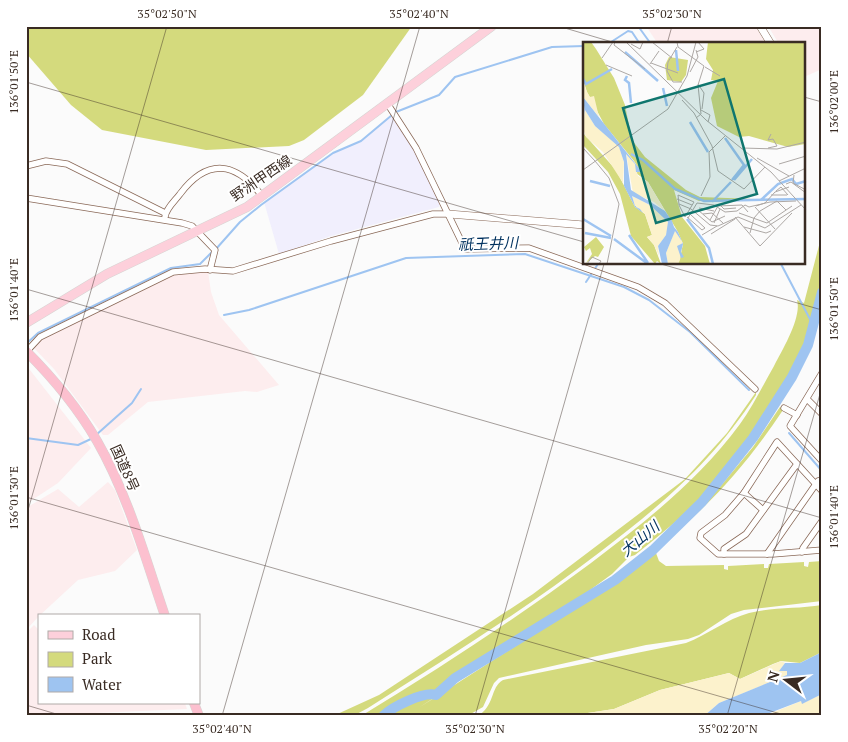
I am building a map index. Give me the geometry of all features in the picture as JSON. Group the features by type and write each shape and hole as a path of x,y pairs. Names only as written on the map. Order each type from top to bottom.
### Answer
{"highway":[{"name":"国道8号","path":"26,351 57,380 106,457 131,518 164,614"},
{"path":"194,704 198,716"}],"main road":[{"name":"野洲甲西線","path":"26,323 107,274 247,207 492,26"}],"street":[{"path":"760,26 770,42"},
{"path":"388,103 416,148 465,248 529,248 638,287 665,303 755,389"},
{"path":"26,166 46,161 67,164 165,216 192,226 216,250 210,270"},
{"path":"165,216 194,179 217,168 239,172 249,179 262,196"},
{"path":"26,198 165,216"},
{"path":"26,351 40,338 173,272 233,271 331,241 433,214 583,225"},
{"path":"822,373 808,400 790,426 822,461"},
{"path":"808,400 822,414"},
{"path":"784,408 797,415"},
{"path":"822,491 777,442 744,493 725,515 701,533 700,538 718,554 766,554 822,550"},
{"path":"724,554 724,549 746,534 797,464"},
{"path":"766,554 816,484 822,480"},
{"path":"744,493 763,510"},
{"path":"802,552 822,521"}],"shaded area":[{"path":"646,26 755,26 765,42 657,42"},
{"path":"768,26 822,26 822,69 806,76 806,42 778,42"},
{"path":"393,115 413,147 440,202 439,207 331,236 279,254 264,202 332,153 360,142"},
{"path":"208,271 211,292 219,315 279,385 257,392 245,391 148,402 108,435 103,435 54,369 33,347 44,338 168,275"},
{"path":"26,365 91,448 58,483 26,504"},
{"path":"108,482 115,490 137,550 115,571 78,580 41,614 38,614 38,617 26,630 26,508 58,489 79,507"},
{"path":"34,625 38,629 38,704 185,704 187,709 26,716 26,633"}],"green space":[{"path":"26,26 412,26 363,95 304,140 289,146 206,150 102,130 71,105 26,53"},
{"path":"822,234 823,289 819,320 786,388 770,416 732,466 688,511 635,555 629,557 612,574 534,631 420,707 558,619 689,518 719,488 753,447 780,407 783,410 741,467 694,516 658,547 656,553 659,561 666,566 724,565 724,569 728,570 728,566 764,564 764,568 768,568 769,564 804,562 804,566 808,567 809,562 822,561 822,601 744,610 731,614 699,635 688,639 646,645 499,678 494,683 483,707 467,716 361,716 478,642 563,583 651,516 707,464 745,417 787,342 797,315 797,300 804,303"},
{"path":"756,392 756,395 722,441 686,480 600,552 457,652 368,708 353,716 333,716 379,695 533,594 685,479 727,433"},
{"path":"822,605 822,652 800,663 781,661 740,679 729,673 660,690 614,709 568,716 477,716 487,708 496,687 503,680 686,643 749,613"}],"sand":[{"path":"781,661 785,663 780,670 787,671 788,675 719,703 704,716 568,716 614,709 660,690 729,673 740,679"},
{"path":"822,694 822,716 767,715 801,701 803,703"}],"water":[{"path":"822,652 822,694 802,704 801,701 767,714 773,716 704,716 719,703 787,675 787,671 779,671 785,663 800,663"}],"waterway":[{"path":"638,26 650,42"},
{"path":"611,42 628,31 632,32 639,42"},
{"path":"396,112 439,95 455,77 552,47 583,46"},
{"path":"216,249 240,222 261,205 333,153 361,141 392,115"},
{"path":"26,344 38,333 171,268 200,264 212,252"},
{"name":"祇王井川","path":"224,315 249,310 406,258 525,254 624,287 649,300 690,332 749,390"},
{"name":"祇王井川","path":"586,282 597,265"},
{"path":"782,265 813,325"},
{"name":"大山川","path":"383,716 393,708 408,701 424,695 436,695 455,678 615,580 653,550 702,502 753,438 792,377 808,345 822,292"},
{"name":"祇王井川","path":"96,435 132,403 141,389"},
{"name":"祇王井川","path":"789,433 822,471"},
{"name":"祇王井川","path":"26,438 78,445 93,438"}]}
